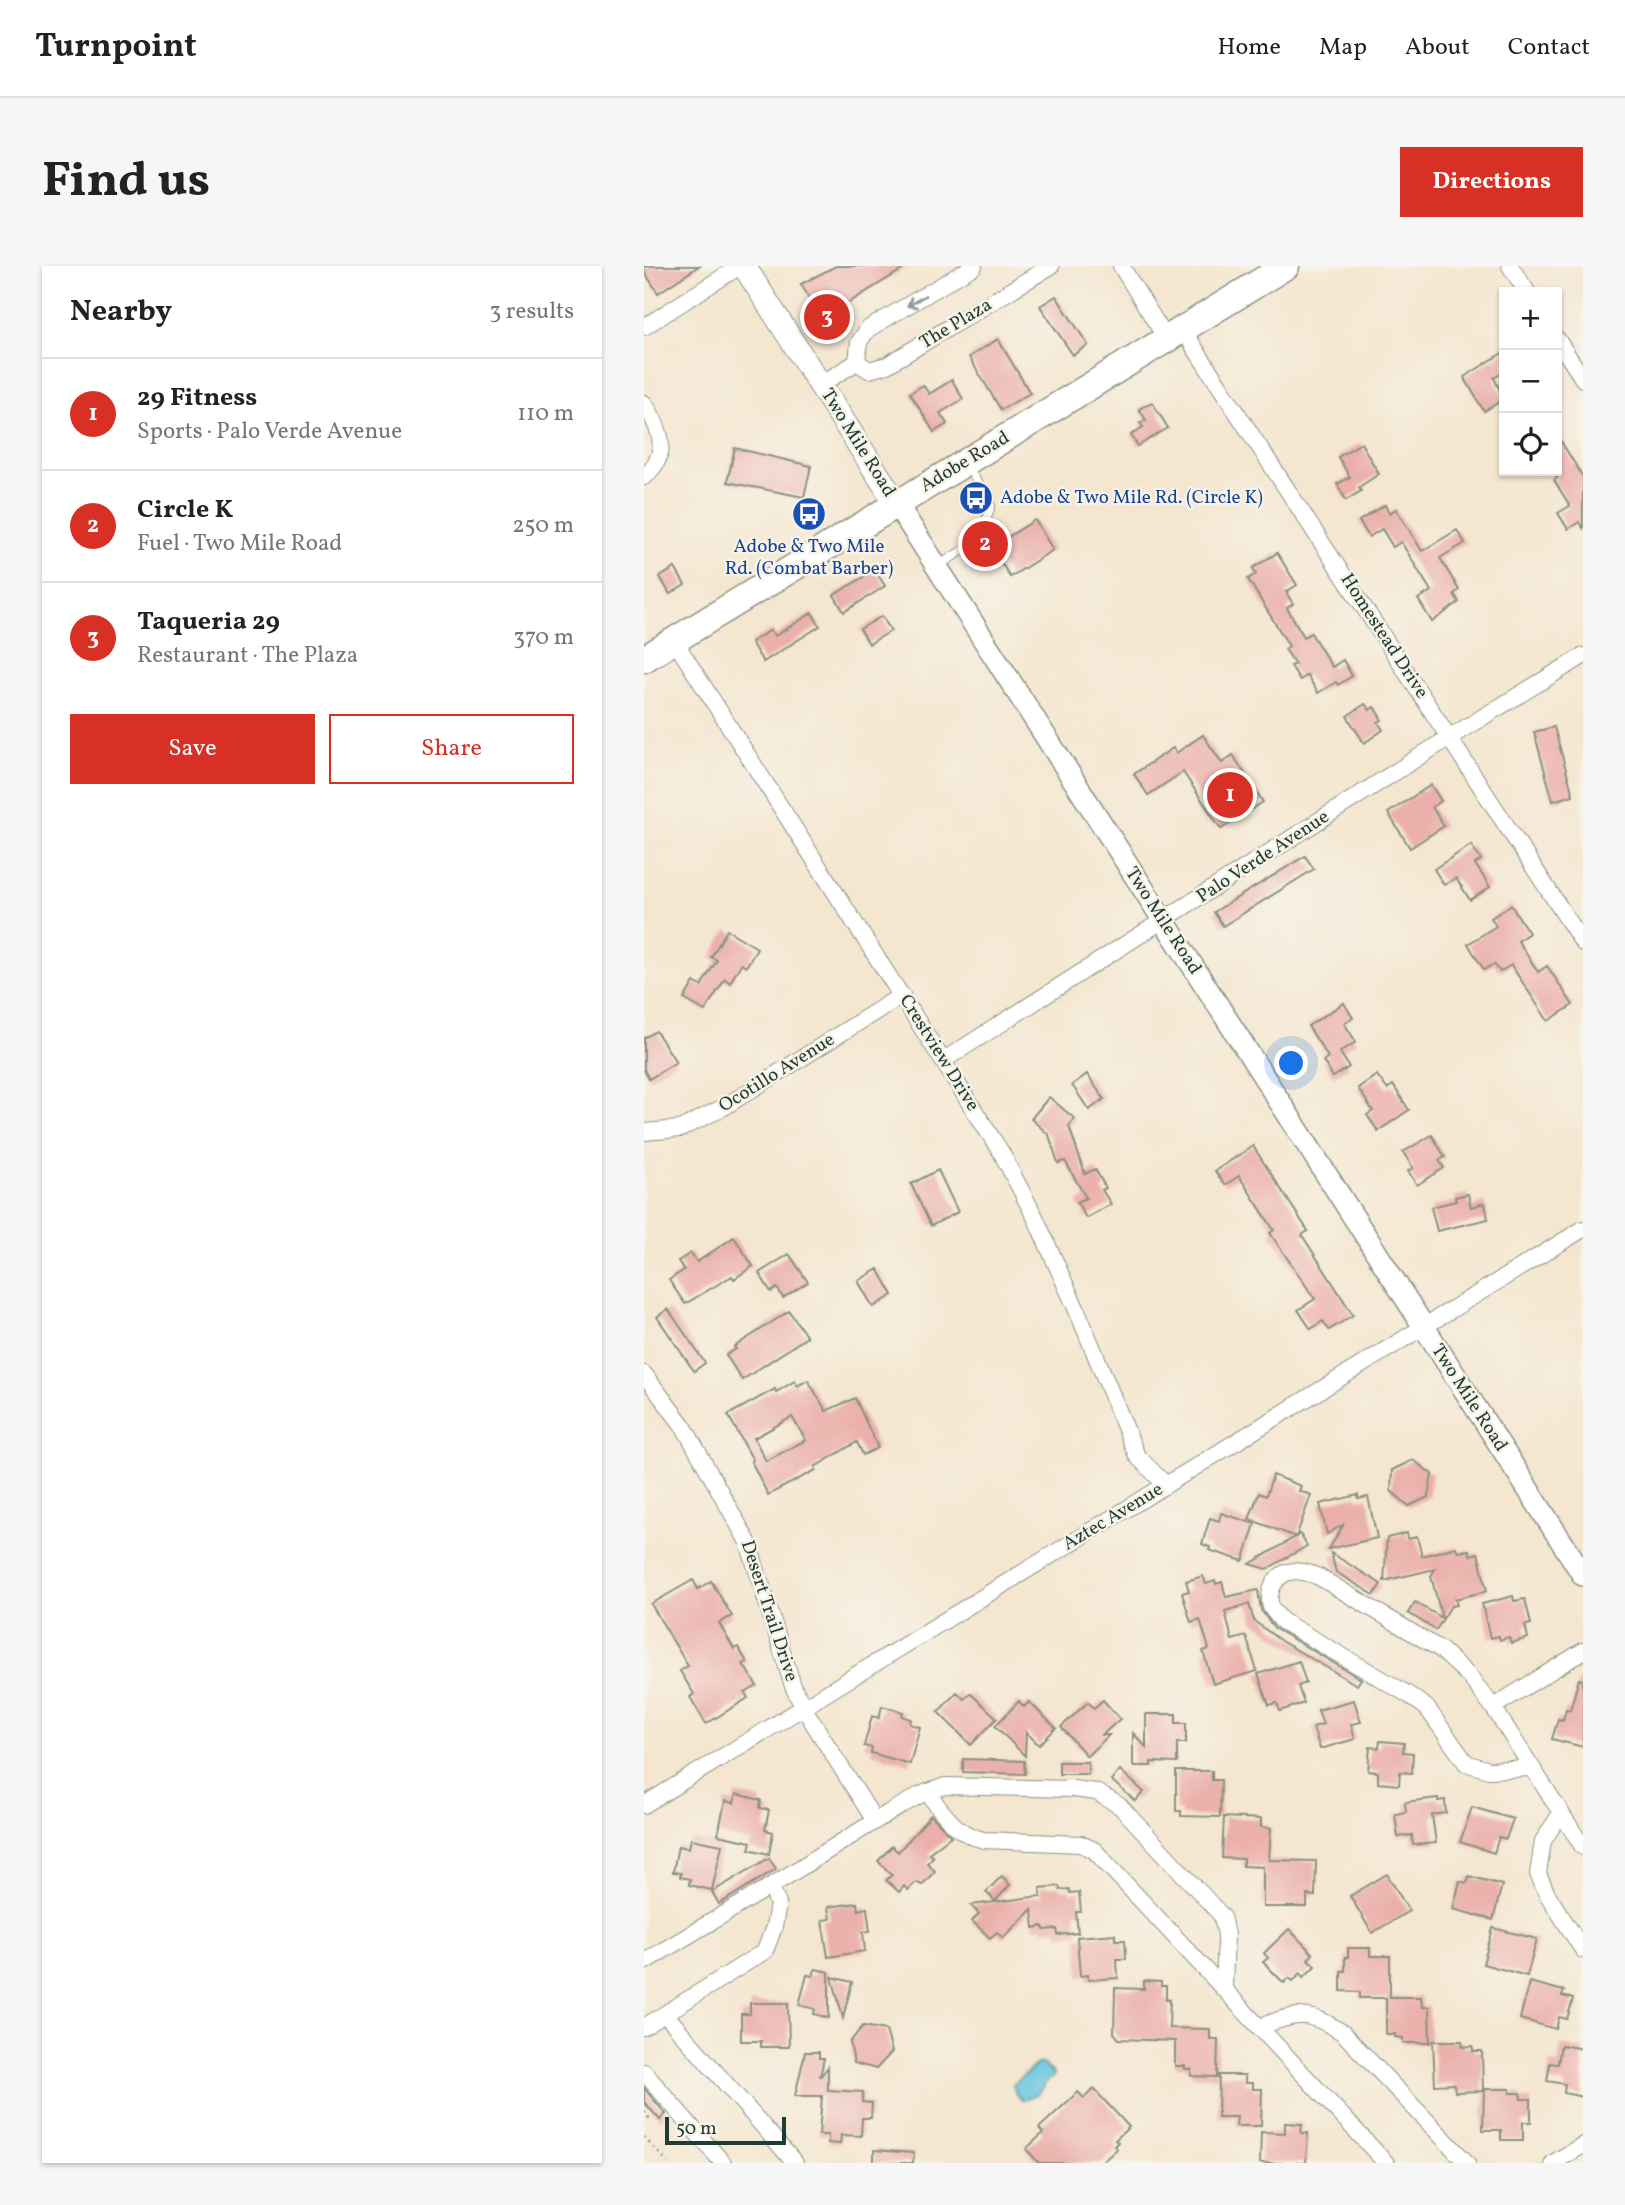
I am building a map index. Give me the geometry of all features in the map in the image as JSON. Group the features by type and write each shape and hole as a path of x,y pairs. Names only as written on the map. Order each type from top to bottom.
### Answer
{"main road":[{"name":"Two Mile Road","path":"742,266 896,503"},
{"name":"Adobe Road","path":"644,659 1286,266"}],"street":[{"path":"644,327 742,266"},
{"path":"821,384 858,362 859,342 868,329 974,266"},
{"name":"The Plaza","path":"858,362 869,370 887,365 1051,266"},
{"name":"Homestead Drive","path":"1121,266 1175,335 1450,737 1583,943"},
{"path":"1510,266 1524,287"},
{"path":"1562,346 1583,379"},
{"path":"644,403 658,429 662,447 654,468 644,477"},
{"name":"Two Mile Road","path":"896,503 1583,1575"},
{"name":"Crestview Drive","path":"674,640 1002,1152 1035,1216 1079,1315 1136,1456 1166,1485"},
{"name":"Palo Verde Avenue","path":"944,1060 1450,737 1583,656"},
{"name":"Ocotillo Avenue","path":"644,1132 680,1129 724,1107 902,995"},
{"name":"Aztec Avenue","path":"644,1805 1583,1230"},
{"name":"Desert Trail Drive","path":"644,1374 684,1427 748,1542 793,1686 803,1707 875,1821"},
{"path":"1532,1768 1489,1770 1466,1763 1418,1701 1282,1620 1270,1605 1270,1593 1276,1580 1286,1573 1300,1570 1319,1577 1440,1649 1469,1676 1493,1707 1583,1847"},
{"path":"1493,1707 1583,1651"},
{"path":"644,1962 875,1821 928,1792 945,1786 1073,1789 1096,1792 1121,1806 1222,1916 1226,1935 1223,1988"},
{"path":"928,1792 953,1825 968,1837 1081,1844 1094,1850 1387,2163"},
{"path":"1561,1813 1543,1841 1538,1874 1583,1950"},
{"path":"644,2027 765,1951 774,1927 778,1904 771,1886"},
{"path":"665,2014 795,2163"},
{"path":"1259,2027 1302,2014 1325,2021 1343,2033 1467,2163"},
{"path":"644,2071 723,2163"},
{"path":"1553,2163 1583,2145"}],"lane":[{"path":"938,566 979,540 991,506 965,462"}],"path":[{"path":"644,2112 649,2117 644,2122"},
{"path":"644,2137 668,2163"}],"water":[{"path":"1043,2063 1054,2074 1053,2077 1039,2093 1023,2100 1015,2093 1013,2085 1037,2064"}],"building":[{"path":"644,266 699,266 658,293 644,271"},
{"path":"836,266 908,266 822,319 801,284"},
{"path":"1056,296 1088,345 1073,355 1040,306"},
{"path":"998,339 1030,393 1001,410 969,357"},
{"path":"1499,355 1499,375 1494,378 1499,388 1499,402 1484,411 1464,377"},
{"path":"952,380 963,399 940,413 947,424 934,432 910,393 923,385 929,394"},
{"path":"1152,402 1168,428 1138,446 1131,435 1143,427 1140,423 1146,420 1139,409"},
{"path":"1361,443 1379,474 1359,487 1361,491 1346,500 1337,484 1350,477 1338,457"},
{"path":"1562,443 1583,477 1583,528 1579,522 1568,529 1558,513 1570,506 1554,480 1562,476"},
{"path":"735,448 811,466 804,497 727,482"},
{"path":"1385,505 1389,513 1396,509 1422,551 1457,530 1465,543 1440,558 1459,590 1454,594 1459,602 1432,622 1418,599 1431,591 1401,542 1393,547 1382,529 1369,537 1359,521"},
{"path":"1035,520 1053,550 1010,577 992,547"},
{"path":"1277,553 1297,585 1286,592 1293,604 1287,608 1304,637 1311,633 1332,667 1343,660 1352,676 1318,693 1307,675 1300,680 1291,666 1295,664 1285,649 1289,646 1248,579 1256,574 1253,568"},
{"path":"675,568 685,585 670,594 660,577"},
{"path":"875,570 885,586 844,612 834,595"},
{"path":"812,613 820,626 763,662 751,642 771,630 775,636"},
{"path":"882,616 891,631 869,644 860,629"},
{"path":"1365,704 1370,710 1374,707 1382,720 1378,722 1383,730 1364,743 1347,716"},
{"path":"1554,727 1573,795 1553,801 1534,732"},
{"path":"1203,735 1222,763 1233,755 1263,802 1221,829 1183,772 1148,795 1134,774 1173,748 1176,753"},
{"path":"1431,785 1441,801 1432,807 1444,826 1410,848 1388,813"},
{"path":"1471,845 1481,860 1475,864 1490,887 1470,900 1456,878 1444,885 1434,869"},
{"path":"1305,856 1314,869 1223,926 1214,912"},
{"path":"1511,905 1529,933 1518,941 1538,972 1547,966 1573,1005 1548,1021 1511,965 1500,972 1494,964 1484,970 1468,944 1496,926 1491,918"},
{"path":"727,930 757,948 746,967 741,964 730,983 725,979 705,1011 684,999 694,982 701,986 717,960 711,957"},
{"path":"1344,1003 1353,1018 1344,1023 1356,1042 1340,1052 1349,1067 1333,1077 1323,1061 1328,1057 1308,1026"},
{"path":"656,1031 676,1062 649,1079 644,1070 644,1038"},
{"path":"1087,1074 1104,1099 1089,1110 1072,1085"},
{"path":"1377,1075 1387,1089 1393,1085 1409,1110 1378,1131 1367,1115 1373,1111 1358,1088"},
{"path":"1049,1097 1075,1119 1069,1126 1085,1174 1095,1169 1106,1188 1102,1190 1111,1204 1086,1218 1077,1202 1086,1198 1065,1161 1058,1163 1049,1135 1031,1119"},
{"path":"1432,1135 1445,1157 1439,1160 1444,1168 1417,1185 1408,1171 1413,1168 1403,1152"},
{"path":"1253,1146 1308,1231 1302,1235 1353,1315 1329,1330 1323,1321 1311,1329 1298,1310 1315,1299 1270,1233 1274,1230 1239,1176 1225,1185 1215,1171"},
{"path":"938,1170 958,1212 931,1226 911,1184"},
{"path":"1468,1194 1471,1207 1485,1203 1488,1219 1437,1231 1431,1207 1456,1201 1455,1197"},
{"path":"734,1237 753,1266 685,1304 669,1280 684,1270 678,1261 691,1253 697,1262"},
{"path":"789,1254 808,1282 783,1298 777,1288 771,1292 759,1273"},
{"path":"878,1269 893,1295 873,1307 858,1281"},
{"path":"668,1309 705,1363 694,1371 657,1317"},
{"path":"789,1311 807,1337 742,1380 726,1355"},
{"path":"808,1380 826,1411 855,1398 878,1448 863,1455 857,1442 815,1467 816,1470 768,1495 751,1461 753,1460 728,1415 775,1389 776,1392 795,1381 797,1386","holes":["792,1417 806,1440 766,1461 754,1438"]},
{"path":"1413,1460 1432,1474 1428,1497 1409,1506 1391,1491 1392,1470"},
{"path":"1273,1475 1301,1486 1299,1491 1311,1495 1296,1537 1249,1519 1259,1493 1266,1496"},
{"path":"1358,1495 1358,1499 1368,1497 1377,1538 1329,1549 1344,1524 1327,1534 1320,1504"},
{"path":"1221,1513 1255,1524 1243,1561 1209,1550 1210,1547 1202,1544 1210,1518 1219,1521"},
{"path":"1407,1533 1408,1539 1417,1537 1422,1556 1456,1547 1458,1552 1469,1550 1470,1555 1478,1553 1487,1591 1455,1599 1457,1605 1451,1606 1436,1630 1408,1613 1415,1602 1442,1618 1431,1576 1435,1569 1384,1581 1387,1538"},
{"path":"1300,1534 1307,1546 1267,1569 1250,1564"},
{"path":"1331,1553 1381,1584 1374,1595 1336,1572"},
{"path":"1203,1576 1206,1584 1222,1582 1226,1597 1258,1590 1261,1610 1274,1628 1361,1679 1357,1685 1281,1641 1254,1621 1249,1604 1225,1611 1232,1640 1246,1636 1257,1671 1213,1684 1203,1651 1209,1649 1200,1619 1191,1622 1182,1593 1189,1591 1186,1581"},
{"path":"693,1580 698,1589 711,1581 732,1616 719,1623 734,1649 738,1647 747,1662 743,1664 757,1686 745,1693 748,1698 706,1724 690,1697 694,1694 680,1671 688,1666 651,1604"},
{"path":"1513,1596 1514,1601 1525,1599 1531,1624 1525,1625 1528,1638 1511,1643 1509,1637 1500,1640 1499,1636 1490,1638 1482,1604"},
{"path":"1299,1661 1306,1683 1298,1686 1304,1703 1280,1711 1277,1703 1269,1705 1258,1674"},
{"path":"1579,1679 1583,1680 1583,1747 1552,1739 1558,1719 1563,1720 1566,1709 1570,1710"},
{"path":"957,1692 964,1699 970,1693 997,1718 971,1745 938,1712"},
{"path":"1103,1700 1120,1719 1102,1735 1109,1735 1087,1756 1061,1727 1088,1702 1094,1708"},
{"path":"1354,1700 1361,1722 1351,1724 1355,1739 1320,1749 1313,1727 1323,1724 1318,1710"},
{"path":"1019,1701 1024,1707 1029,1702 1056,1728 1039,1745 1026,1732 1025,1756 995,1726"},
{"path":"882,1706 903,1712 902,1716 911,1719 910,1724 920,1727 910,1764 871,1753 872,1748 864,1746 872,1716 879,1718"},
{"path":"1146,1714 1176,1714 1176,1723 1186,1723 1186,1743 1177,1743 1177,1763 1151,1762 1151,1766 1133,1766 1133,1733 1146,1747"},
{"path":"1380,1741 1404,1743 1403,1752 1413,1753 1412,1773 1400,1772 1399,1785 1378,1783 1378,1772 1368,1771 1370,1747 1379,1748"},
{"path":"963,1759 1024,1761 1025,1774 963,1772"},
{"path":"1059,1762 1088,1762 1088,1774 1059,1774"},
{"path":"1120,1770 1144,1792 1135,1801 1111,1780"},
{"path":"1176,1771 1212,1771 1212,1780 1221,1780 1220,1817 1181,1816 1181,1811 1176,1811"},
{"path":"736,1794 761,1800 760,1808 769,1810 765,1830 773,1832 769,1854 749,1849 751,1842 718,1835 725,1801 734,1803"},
{"path":"1438,1798 1438,1801 1445,1800 1446,1813 1432,1815 1436,1843 1413,1845 1412,1835 1398,1837 1395,1814 1406,1812 1405,1802"},
{"path":"1472,1807 1513,1819 1506,1839 1499,1837 1494,1853 1460,1842"},
{"path":"931,1815 951,1836 929,1853 933,1857 927,1863 935,1871 922,1885 916,1882 908,1890 904,1886 899,1892 886,1880 892,1875 878,1861 892,1846 898,1852"},
{"path":"1224,1817 1261,1819 1261,1827 1271,1828 1269,1860 1316,1861 1315,1896 1307,1895 1307,1907 1263,1907 1263,1867 1243,1866 1243,1859 1222,1858"},
{"path":"691,1839 722,1845 712,1890 689,1885 690,1879 680,1877 681,1873 673,1872 678,1846 689,1848"},
{"path":"769,1858 776,1869 719,1904 712,1892"},
{"path":"1387,1874 1409,1911 1372,1933 1350,1896"},
{"path":"1002,1876 1010,1885 995,1901 986,1892"},
{"path":"1469,1876 1502,1885 1493,1920 1453,1909 1460,1881 1467,1883"},
{"path":"1059,1886 1060,1890 1069,1889 1070,1893 1079,1892 1081,1912 1076,1912 1078,1933 1058,1935 1057,1929 1044,1930 1043,1926 1034,1928 1032,1909 1003,1938 997,1932 990,1938 972,1921 979,1914 971,1905 1041,1896 1040,1888"},
{"path":"857,1903 858,1910 867,1908 870,1931 863,1932 865,1951 828,1957 822,1920 830,1919 828,1907"},
{"path":"1493,1928 1537,1939 1527,1976 1483,1964"},
{"path":"1289,1929 1313,1954 1308,1959 1315,1966 1304,1977 1301,1973 1293,1981 1289,1978 1284,1983 1263,1962 1268,1958 1264,1953"},
{"path":"1115,1934 1115,1940 1125,1940 1126,1959 1117,1959 1118,1978 1088,1980 1088,1975 1080,1976 1077,1937"},
{"path":"1348,1948 1370,1948 1370,1956 1390,1956 1390,1997 1421,1997 1422,2007 1429,2007 1430,2043 1403,2043 1403,2038 1386,2034 1386,1998 1360,1998 1360,1992 1341,1991 1341,1971 1345,1971"},
{"path":"815,1969 829,1972 829,2018 814,2014 815,2009 799,2005 807,1975 813,1976"},
{"path":"832,1977 852,1982 843,2018"},
{"path":"1144,1981 1161,1982 1161,1986 1166,1986 1166,1999 1170,1999 1169,2028 1210,2029 1210,2039 1218,2039 1217,2077 1191,2076 1191,2069 1175,2066 1175,2041 1119,2039 1114,2033 1115,1988 1144,1989"},
{"path":"1529,1982 1564,1991 1562,1996 1573,1999 1567,2019 1559,2017 1556,2029 1520,2019"},
{"path":"750,2003 788,2003 789,2047 761,2047 761,2041 741,2041 741,2014 750,2014"},
{"path":"863,2026 886,2030 892,2052 876,2069 854,2063 850,2042"},
{"path":"1433,2041 1462,2041 1463,2047 1473,2046 1473,2051 1482,2051 1483,2091 1455,2092 1454,2084 1435,2085"},
{"path":"1561,2045 1583,2049 1583,2097 1564,2093 1565,2084 1547,2081 1550,2063 1558,2064"},
{"path":"805,2052 819,2052 819,2058 824,2058 820,2077 828,2067 828,2090 863,2092 862,2102 872,2103 871,2118 862,2118 861,2136 841,2135 840,2144 828,2143 828,2135 819,2135 822,2096 795,2096"},
{"path":"1219,2075 1245,2075 1245,2083 1253,2083 1253,2089 1262,2089 1261,2126 1236,2126 1237,2117 1218,2117"},
{"path":"644,2088 666,2114 660,2120 644,2102"},
{"path":"1094,2089 1129,2127 1115,2140 1118,2142 1114,2146 1117,2149 1101,2163 1039,2163 1026,2149 1043,2133 1039,2128 1078,2092 1084,2098"},
{"path":"1484,2089 1510,2089 1510,2093 1520,2093 1521,2099 1531,2099 1531,2122 1523,2122 1523,2140 1501,2140 1501,2130 1483,2130"},
{"path":"1285,2123 1302,2124 1301,2133 1308,2133 1306,2163 1260,2163 1261,2132 1285,2133"},
{"path":"874,2150 914,2153 913,2163 874,2163"}],"place":[{"name":"Taqueria 29","path":"827,317"},
{"name":"Adobe & Two Mile Rd. (Circle K)","path":"976,498"},
{"name":"Adobe & Two Mile Rd. (Combat Barber)","path":"809,514"},
{"name":"Circle K","path":"985,544"},
{"name":"29 Fitness","path":"1230,795"}]}
